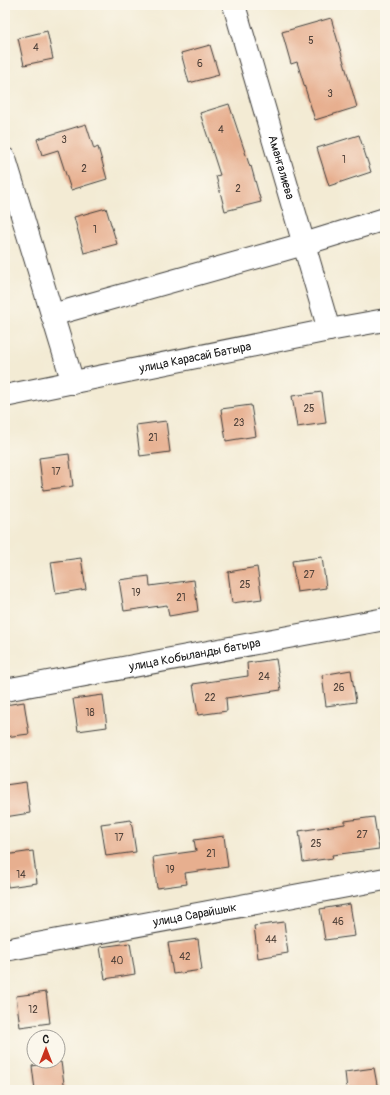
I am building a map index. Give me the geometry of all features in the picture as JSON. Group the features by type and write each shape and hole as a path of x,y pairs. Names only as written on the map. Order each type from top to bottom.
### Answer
{"street":[{"name":"Амангалиева","path":"234,5 329,330"},
{"path":"5,159 73,383"},
{"path":"52,315 304,244 385,219"},
{"name":"улица Карасай Батыра","path":"5,396 385,320"},
{"name":"улица Кобыланды батыра","path":"5,690 385,619"},
{"name":"улица Сарайшык","path":"5,950 385,879"}],"building":[{"path":"331,18 357,107 315,120 297,62 291,64 282,32"},
{"path":"47,31 53,59 24,65 18,38"},
{"path":"210,45 219,75 189,83 181,53"},
{"path":"229,104 250,167 251,166 261,202 225,211 216,176 220,175 200,113"},
{"path":"86,124 94,149 98,147 107,179 71,190 58,150 42,155 37,139"},
{"path":"359,135 371,172 329,186 317,148"},
{"path":"106,208 117,244 84,253 74,217"},
{"path":"322,392 326,423 297,427 292,396"},
{"path":"251,405 256,436 226,441 221,409"},
{"path":"166,421 170,452 140,456 136,425"},
{"path":"69,454 73,486 43,490 39,458"},
{"path":"322,557 326,588 297,592 292,561"},
{"path":"81,558 86,589 56,594 51,562"},
{"path":"257,567 262,599 232,603 228,572"},
{"path":"149,576 150,586 194,580 198,611 169,616 167,605 124,611 119,580"},
{"path":"276,659 281,690 226,698 227,711 198,715 193,684 248,676 247,663"},
{"path":"351,670 356,702 326,706 322,675"},
{"path":"103,695 107,727 78,731 73,699"},
{"path":"24,702 29,734 5,737 5,705"},
{"path":"26,782 30,813 5,817 5,785"},
{"path":"374,817 379,849 332,855 333,858 303,862 299,831 345,824 345,821"},
{"path":"131,820 136,852 106,856 101,824"},
{"path":"224,836 228,867 185,873 187,884 157,888 153,857 196,851 194,840"},
{"path":"33,851 37,883 8,887 5,855"},
{"path":"350,904 355,936 325,940 320,909"},
{"path":"284,922 288,953 258,958 254,926"},
{"path":"198,939 202,970 173,974 168,943"},
{"path":"130,943 135,974 105,979 100,947"},
{"path":"46,992 50,1023 20,1027 16,996"},
{"path":"374,1068 378,1090 347,1090 345,1072"},
{"path":"32,1069 62,1069 65,1090 35,1090"}]}
